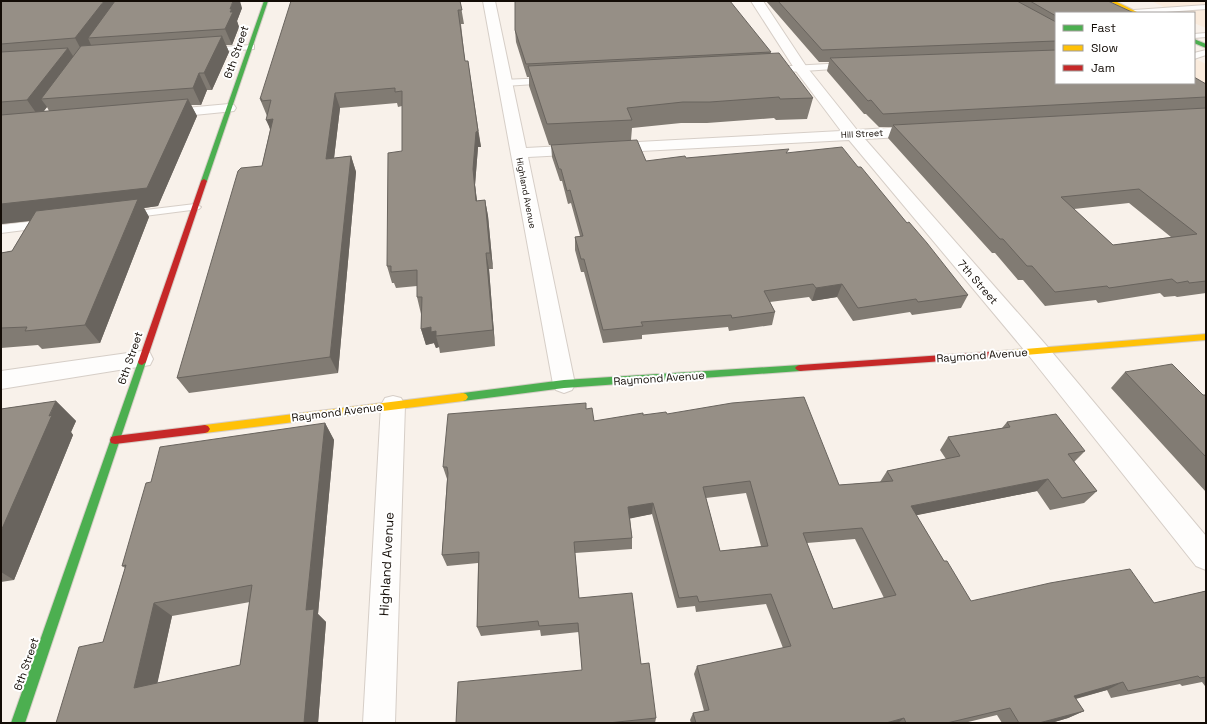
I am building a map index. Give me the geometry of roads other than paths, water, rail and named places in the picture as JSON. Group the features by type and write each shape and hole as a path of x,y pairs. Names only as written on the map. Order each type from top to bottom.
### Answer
{"main road":[{"name":"6th Street","path":"18,723 266,1"},
{"path":"1111,1 1135,12"},
{"path":"1195,41 1206,46"},
{"name":"Raymond Avenue","path":"115,440 564,384 1038,351 1206,337"}],"street":[{"name":"Highland Avenue","path":"489,1 564,384"},
{"name":"7th Street","path":"757,1 801,68 853,135 1038,351 1206,557"},
{"path":"151,114 229,108"},
{"name":"Hill Street","path":"518,152 931,130"},
{"path":"1,380 142,359"},
{"name":"Highland Avenue","path":"379,723 393,406"}],"lane":[{"path":"1135,12 1206,7"},
{"path":"1195,36 1206,35"},
{"path":"197,51 250,47"},
{"path":"1195,56 1206,52"},
{"path":"765,70 856,66"},
{"path":"505,83 554,81"},
{"path":"120,216 195,207"},
{"path":"1,229 56,223"}]}
